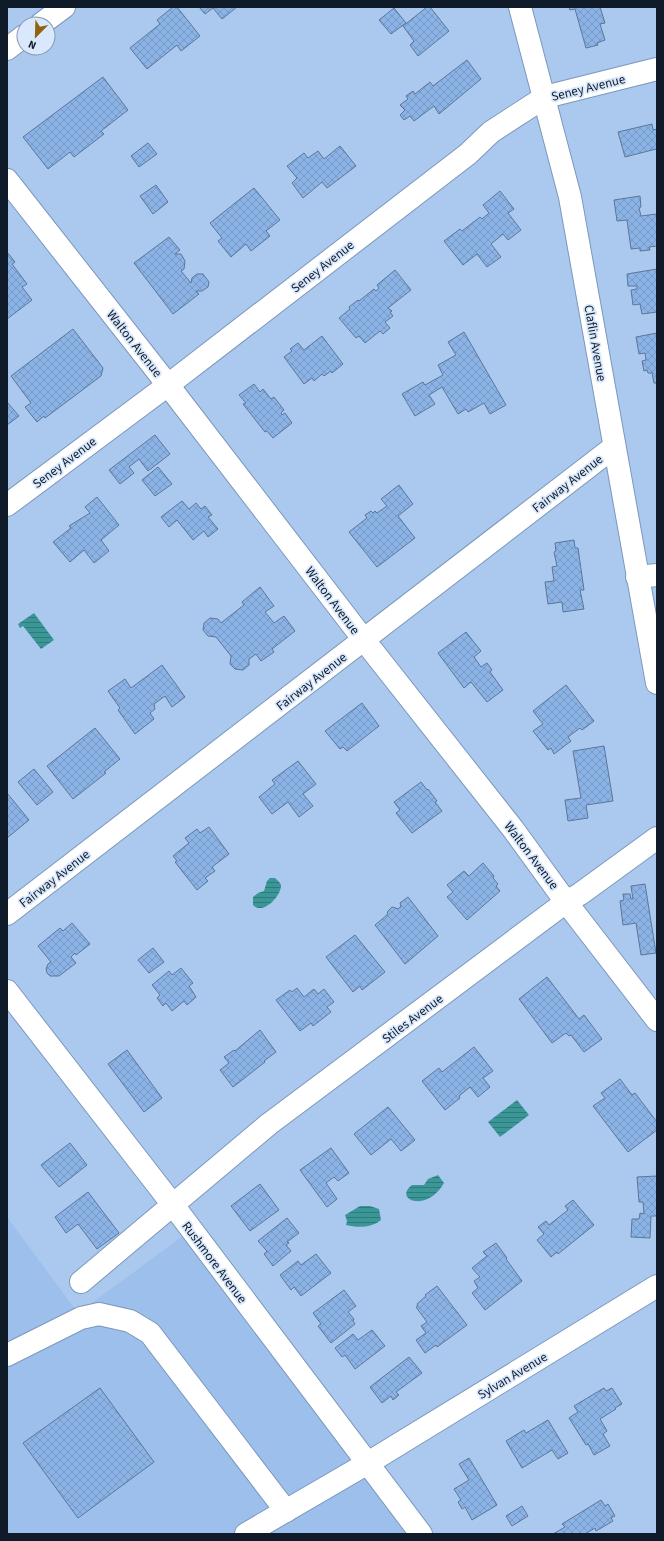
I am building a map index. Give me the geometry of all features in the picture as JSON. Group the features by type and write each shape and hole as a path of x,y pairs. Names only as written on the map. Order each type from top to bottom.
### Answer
{"street":[{"path":"52,16 64,7"},
{"name":"Claflin Avenue","path":"520,7 545,97 570,197 614,447 647,576 657,683"},
{"path":"7,49 16,42"},
{"name":"Seney Avenue","path":"7,505 168,385 468,154 491,132 545,97 657,69"},
{"name":"Walton Avenue","path":"7,180 168,385 364,640 513,828 566,902 657,1020"},
{"name":"Fairway Avenue","path":"7,914 614,447"},
{"name":"Stiles Avenue","path":"81,1282 270,1124 566,902 580,894 657,838"},
{"name":"Rushmore Avenue","path":"7,991 172,1205 421,1534"},
{"name":"Sylvan Avenue","path":"246,1534 368,1463 657,1286"},
{"path":"7,1355 82,1318 99,1314 130,1321 150,1333 286,1511"}],"shaded area":[{"path":"34,613 54,640 41,649 23,626 20,628 18,624"},
{"path":"270,878 275,878 281,884 278,894 267,906 257,908 253,905 253,897 264,891 267,881"},
{"path":"517,1100 529,1115 500,1137 488,1122"},
{"path":"438,1175 444,1183 437,1193 429,1198 421,1201 414,1201 409,1199 406,1195 407,1190 412,1185 424,1185 428,1179"},
{"path":"360,1206 370,1206 379,1209 381,1220 373,1225 364,1227 346,1225 347,1221 345,1215"},
{"path":"7,1217 78,1313 190,1231 411,1534 7,1534"}],"building":[{"path":"173,7 177,7 200,36 181,51 177,45 147,69 130,48 160,24 157,20"},
{"path":"199,7 237,7 222,19 213,8 205,14"},
{"path":"427,7 430,7 449,31 418,56 410,45 414,41 403,26"},
{"path":"569,7 600,7 605,23 600,24 605,40 597,43 598,45 586,48 575,9 570,10"},
{"path":"394,8 406,23 391,34 379,20"},
{"path":"467,60 481,79 439,114 434,106 414,121 410,116 404,120 400,115 405,110 400,105 408,99 406,96 413,91 415,94 430,82 433,86"},
{"path":"103,77 128,110 101,131 104,134 74,157 70,152 48,169 23,137"},
{"path":"652,124 653,130 657,129 657,153 656,149 625,157 618,132"},
{"path":"148,143 157,154 139,167 131,156"},
{"path":"340,146 356,166 327,188 322,182 303,198 292,183 297,178 287,166 304,153 308,158 318,151 324,159"},
{"path":"156,185 168,202 153,214 140,196"},
{"path":"254,188 280,220 266,231 270,236 251,251 246,244 231,257 218,241 222,238 210,223"},
{"path":"500,191 514,209 508,213 521,230 508,240 503,234 491,244 501,257 487,267 477,254 463,265 444,241 460,229 462,231 480,217 482,219 489,213 483,205"},
{"path":"640,196 641,207 639,208 641,216 657,214 657,246 649,247 650,250 640,251 640,248 631,249 627,220 617,221 614,200"},
{"path":"169,237 180,250 175,254 181,254 185,261 184,269 181,271 191,283 192,278 197,274 203,274 209,282 208,287 202,291 196,291 199,294 173,314 134,263"},
{"path":"7,252 15,262 12,264 27,284 22,287 32,300 7,319"},
{"path":"657,269 657,312 642,314 640,304 633,305 631,290 637,289 637,286 628,286 627,274"},
{"path":"395,270 411,290 388,308 392,311 390,312 393,316 385,322 390,328 383,334 380,331 365,343 359,336 356,338 339,318 358,300 359,301 374,289 376,291 379,288 377,285"},
{"path":"73,329 103,368 101,376 45,418 44,416 37,422 25,407 31,403 11,376"},
{"path":"464,332 506,405 490,414 484,403 468,412 466,409 458,414 442,387 429,395 435,404 415,416 402,394 423,382 425,385 443,375 438,365 456,355 448,342"},
{"path":"657,333 657,383 654,383 652,373 648,373 647,370 644,371 642,361 646,360 645,353 639,354 636,337"},
{"path":"322,336 343,364 332,373 331,371 324,376 322,374 314,381 312,378 304,384 284,357 292,351 290,349 298,343 304,350"},
{"path":"254,384 260,392 263,389 271,399 274,397 284,410 281,413 282,415 285,413 292,423 273,438 267,431 265,432 243,404 246,403 239,395"},
{"path":"7,402 19,416 7,425"},
{"path":"155,435 170,454 148,471 139,459 129,467 134,473 120,484 109,470"},
{"path":"158,467 172,484 155,496 142,480"},
{"path":"399,485 413,504 398,516 415,538 377,567 349,532 367,518 365,515 371,511 373,513 375,511 377,513 387,506 381,499"},
{"path":"97,497 119,525 101,540 109,551 94,563 84,550 70,562 53,542 71,528 69,526 90,513 85,507"},
{"path":"182,501 189,509 196,503 201,509 205,506 212,515 208,517 218,529 208,537 204,531 193,540 177,520 169,527 161,517"},
{"path":"574,540 575,548 578,548 584,590 580,590 584,609 563,612 562,602 548,604 545,582 554,581 552,567 557,566 554,552 556,551 555,543"},
{"path":"260,587 274,606 265,612 274,623 284,616 295,631 272,649 274,652 261,661 256,654 249,659 249,665 243,670 235,669 230,664 231,656 216,637 208,636 203,630 204,623 210,618 218,619 221,623 244,605 242,602"},
{"path":"466,632 481,651 474,657 481,667 487,663 492,670 490,672 503,690 487,702 471,682 464,688 438,653"},
{"path":"162,665 185,697 172,707 165,696 154,704 155,709 150,713 154,719 135,734 118,710 120,708 108,691 125,679 131,688"},
{"path":"566,685 594,721 582,730 580,728 568,737 571,741 554,754 551,748 548,750 533,731 543,724 533,711"},
{"path":"362,703 379,726 347,751 343,747 340,749 325,731"},
{"path":"95,728 120,759 104,772 106,773 73,799 47,766"},
{"path":"604,746 613,801 586,805 588,818 568,821 565,800 581,798 573,751"},
{"path":"298,761 316,784 303,794 313,806 299,817 288,802 272,814 259,797 275,784 272,780"},
{"path":"34,769 53,792 37,805 18,782"},
{"path":"421,782 437,801 435,802 442,811 412,833 396,813 400,810 394,802"},
{"path":"7,793 29,820 7,838"},
{"path":"209,827 229,854 212,867 215,871 205,878 208,881 197,890 175,862 177,861 173,856 189,843 185,838 197,829 200,833"},
{"path":"483,863 494,876 493,878 498,884 496,886 500,891 467,920 447,897 453,892 447,885 464,871 469,876"},
{"path":"645,884 656,953 641,955 636,923 623,925 620,901 624,900 623,894 630,894 631,899 633,899 631,886"},
{"path":"408,897 438,936 405,964 375,925 387,915 388,911 392,907 397,909 401,907 400,903"},
{"path":"72,923 90,944 71,957 76,963 59,976 50,976 46,969 48,964 51,962 38,946 60,928 63,931"},
{"path":"355,935 385,972 362,990 360,986 353,992 326,957"},
{"path":"153,948 164,962 149,973 138,960"},
{"path":"181,968 193,983 189,986 196,997 187,1005 184,1001 172,1011 166,1003 163,1006 157,998 160,995 152,985 169,971 172,975"},
{"path":"547,977 579,1019 584,1015 602,1039 584,1052 571,1035 569,1036 566,1033 552,1043 519,999"},
{"path":"297,988 304,997 314,989 318,994 324,989 334,1002 327,1007 331,1012 313,1026 311,1023 300,1031 276,1000 290,990 292,992"},
{"path":"260,1030 276,1052 233,1087 220,1070 229,1063 224,1057 234,1050 235,1051"},
{"path":"474,1047 493,1071 483,1078 490,1087 478,1097 470,1087 459,1096 460,1098 445,1110 422,1081 439,1068 442,1072"},
{"path":"127,1050 162,1098 144,1112 108,1064"},
{"path":"620,1079 632,1095 635,1093 657,1122 657,1130 628,1152 593,1106 605,1098 601,1093"},
{"path":"388,1107 415,1140 401,1151 391,1139 371,1155 354,1134"},
{"path":"70,1143 87,1165 59,1187 41,1165"},
{"path":"331,1148 349,1173 338,1181 334,1177 326,1183 337,1199 327,1207 300,1170"},
{"path":"657,1176 657,1216 651,1216 650,1238 631,1237 632,1219 639,1219 640,1213 644,1214 643,1202 639,1202 637,1177"},
{"path":"260,1184 279,1210 250,1231 231,1206"},
{"path":"88,1192 119,1233 97,1249 78,1224 66,1233 55,1217"},
{"path":"573,1200 594,1225 558,1254 557,1252 551,1257 537,1240 544,1234 538,1227 546,1221 549,1225 568,1210 565,1206"},
{"path":"287,1218 299,1233 287,1242 289,1243 286,1245 291,1251 273,1266 264,1254 267,1251 258,1241"},
{"path":"496,1243 522,1281 485,1310 472,1293 478,1288 474,1281 480,1277 472,1268 487,1256 483,1252"},
{"path":"316,1254 331,1273 301,1296 294,1287 291,1290 280,1275 298,1261 301,1265"},
{"path":"437,1286 467,1325 437,1347 436,1345 425,1353 416,1340 426,1333 421,1326 427,1322 416,1307 418,1306 417,1304 426,1296 425,1295"},
{"path":"344,1290 356,1306 348,1312 354,1319 353,1321 355,1324 331,1343 318,1326 321,1324 313,1313"},
{"path":"372,1330 385,1346 355,1369 345,1355 342,1357 335,1348 353,1334 358,1340"},
{"path":"409,1357 422,1373 396,1392 399,1395 393,1400 391,1396 382,1403 370,1387"},
{"path":"100,1388 154,1462 78,1518 23,1443"},
{"path":"604,1388 606,1391 612,1388 622,1404 600,1419 607,1431 603,1434 610,1446 594,1455 569,1418 578,1412 574,1406"},
{"path":"548,1420 568,1453 558,1459 552,1450 522,1468 506,1441 524,1430 526,1433"},
{"path":"469,1458 497,1505 472,1520 465,1507 462,1509 458,1502 461,1500 454,1489 469,1480 459,1464"},
{"path":"601,1500 605,1506 608,1504 615,1516 611,1518 613,1521 596,1531 595,1528 585,1534 553,1534 565,1527 562,1524"},
{"path":"522,1506 528,1516 512,1526 506,1516"}]}
